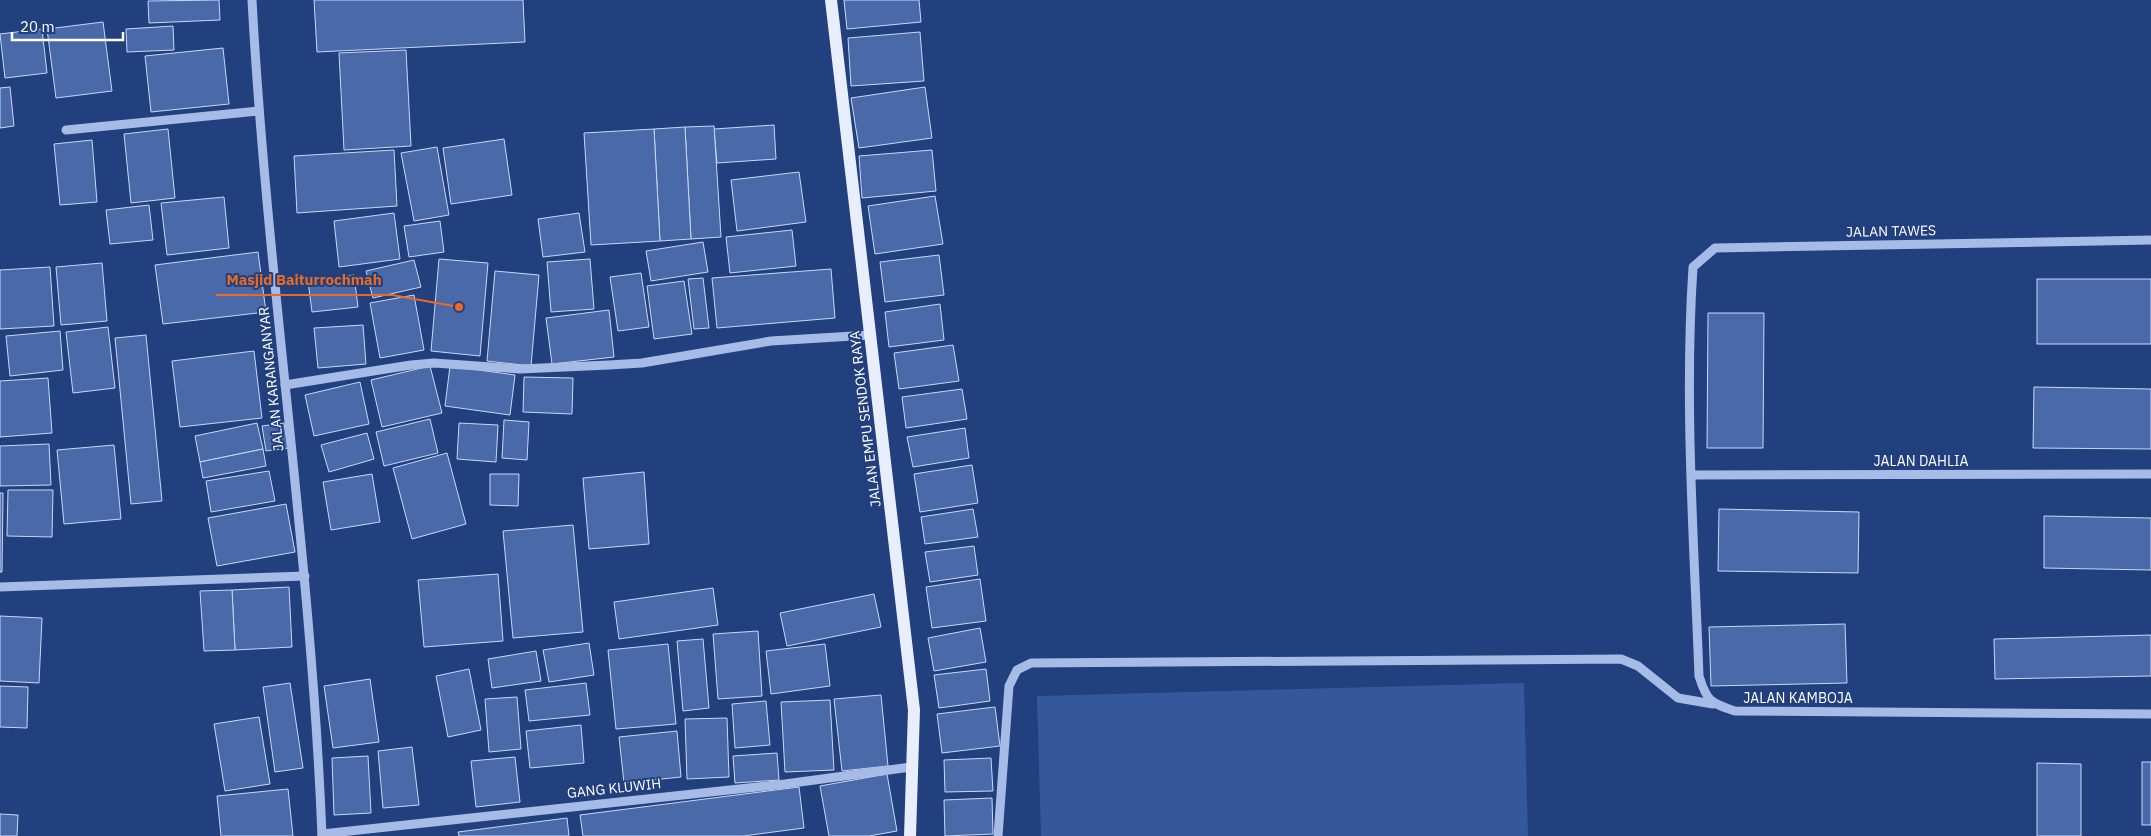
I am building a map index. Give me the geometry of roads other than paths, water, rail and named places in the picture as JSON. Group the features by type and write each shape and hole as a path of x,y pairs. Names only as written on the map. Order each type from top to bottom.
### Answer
{"main road":[{"name":"JALAN EMPU SENDOK RAYA","path":"831,0 914,710 910,836"}],"street":[{"name":"JALAN KARANGANYAR","path":"252,0 258,111 305,576 322,835"},
{"path":"66,130 258,111"},
{"name":"JALAN TAWES","path":"1692,475 1690,321 1693,267 1715,248 2151,240"},
{"path":"285,385 434,363 520,369 642,363 771,342 870,335"},
{"name":"JALAN DAHLIA","path":"1692,475 2151,474"},
{"path":"1692,475 1699,676 1704,695 1713,704"},
{"path":"0,587 305,576"},
{"name":"JALAN KAMBOJA","path":"998,836 1009,686 1017,670 1031,663 1621,660 1638,666 1678,698 1713,704 1735,711 2151,714"},
{"name":"GANG KLUWIH","path":"322,835 776,785 911,767"}],"place":[{"name":"Masjid Baiturrochmah","path":"459,307"}]}
